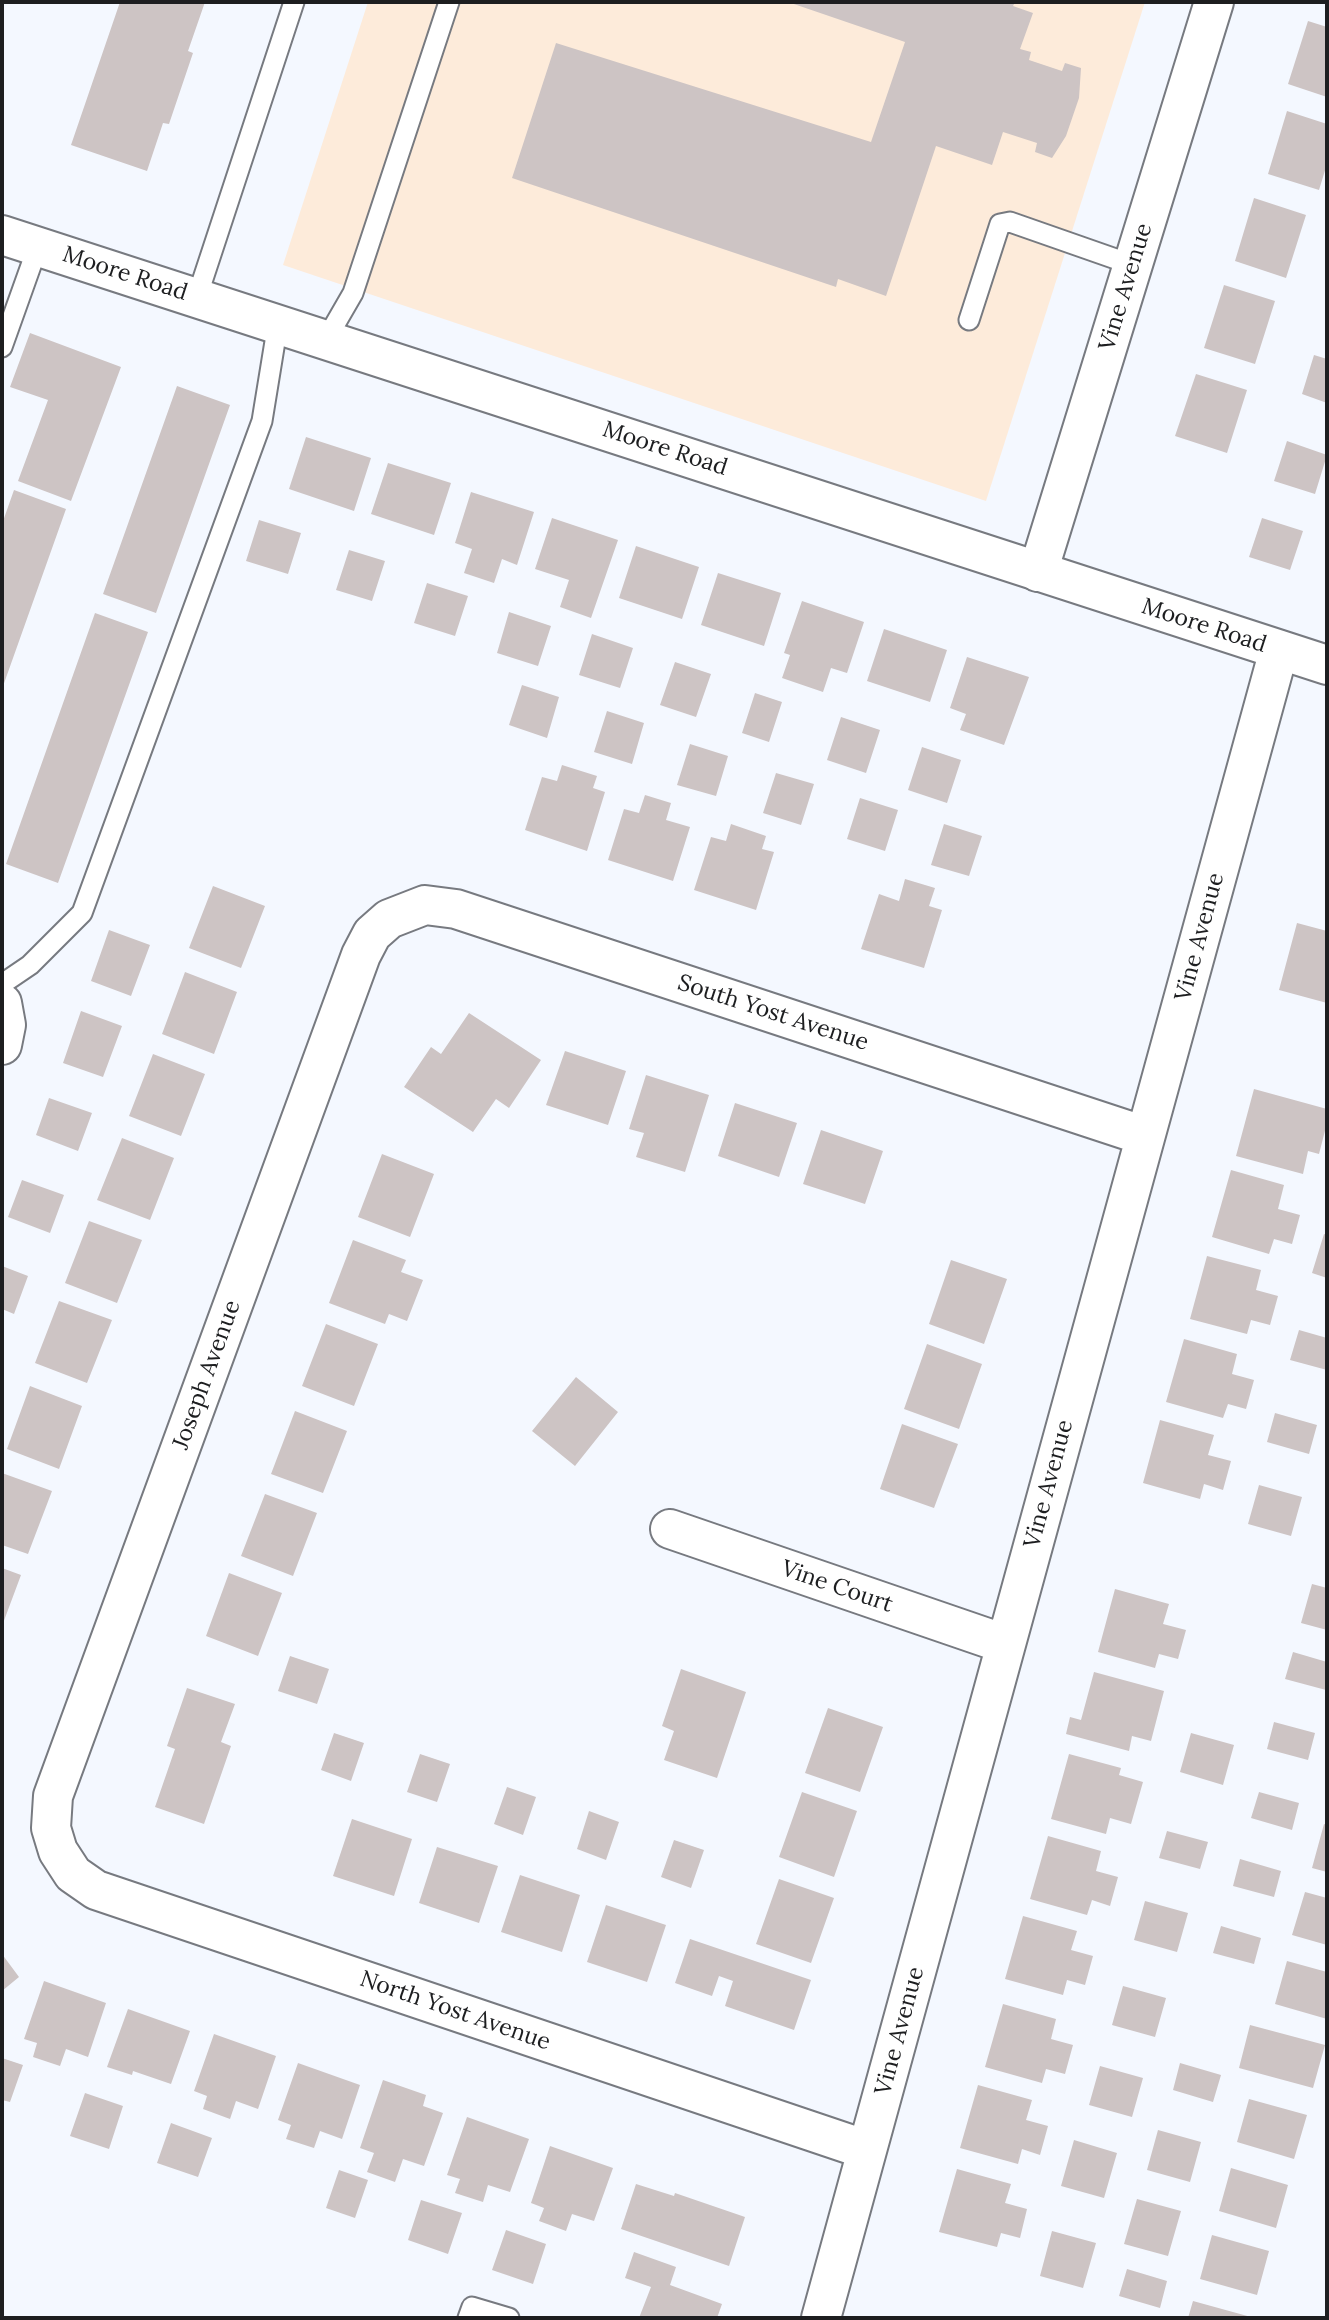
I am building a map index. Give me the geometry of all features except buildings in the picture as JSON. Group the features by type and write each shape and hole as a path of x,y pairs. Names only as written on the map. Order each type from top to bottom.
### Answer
{"street":[{"name":"Vine Avenue","path":"1038,572 1133,265 1206,4"},
{"name":"Moore Road","path":"2,235 327,338 1327,665"},
{"name":"Vine Avenue","path":"821,2318 1279,650"},
{"name":"South Yost Avenue","path":"399,913 425,905 456,909 1145,1136"},
{"name":"Joseph Avenue","path":"58,1851 51,1828 53,1796 361,955 373,934 399,913"},
{"path":"2,1003 6,1025 2,1045"},
{"name":"Vine Court","path":"670,1529 1005,1644"},
{"name":"North Yost Avenue","path":"58,1851 73,1874 96,1890 867,2150"}],"lane":[{"path":"197,297 294,2"},
{"path":"327,338 353,293 449,2"},
{"path":"969,320 1000,224 1010,222 1133,265"},
{"path":"2,347 38,246"},
{"path":"2,984 30,965 82,913 262,421 278,323"},
{"path":"470,2312 509,2318"}],"shaded area":[{"path":"368,2 1145,2 986,501 283,265"}]}
